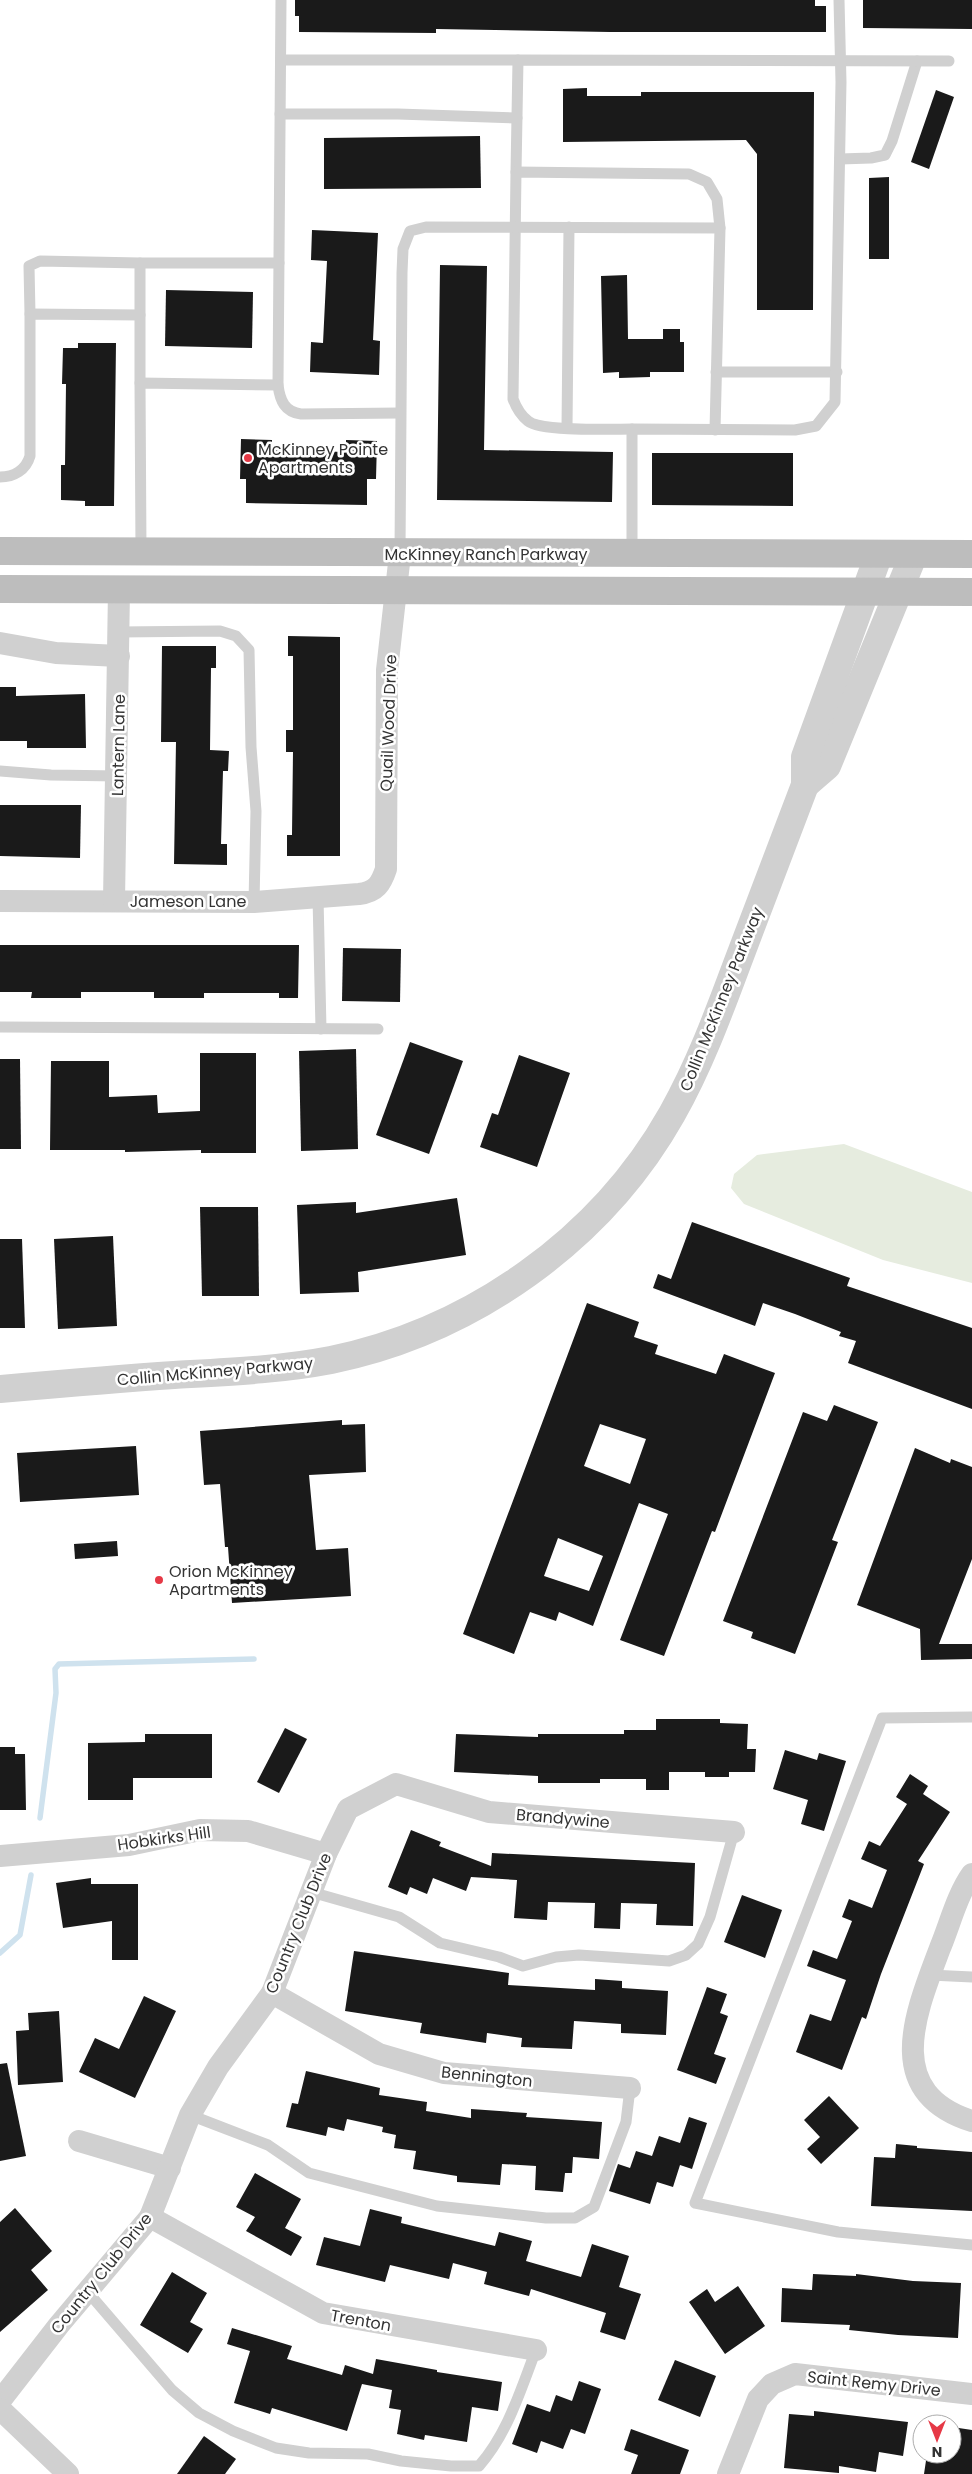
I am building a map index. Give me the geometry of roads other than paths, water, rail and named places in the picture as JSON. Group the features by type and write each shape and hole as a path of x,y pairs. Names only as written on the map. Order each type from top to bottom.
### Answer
{"main road":[{"name":"McKinney Ranch Parkway","path":"0,551 400,554 972,554"},
{"path":"0,589 972,592"}],"street":[{"name":"Quail Wood Drive","path":"375,890 380,884 386,869 386,695 400,554"},
{"name":"Collin McKinney Parkway","path":"0,1389 282,1368 330,1360 387,1345 450,1320 479,1305 526,1275 562,1247 597,1213 640,1164 672,1115 714,1025 805,785 804,756 879,554"},
{"name":"Collin McKinney Parkway","path":"805,785 827,766 914,554"},
{"name":"Lantern Lane","path":"114,901 118,776 120,590"},
{"path":"0,643 56,653 119,656"},
{"name":"Jameson Lane","path":"0,901 254,902 318,898 368,893 375,890"},
{"name":"Brandywine","path":"396,1784 489,1812 734,1832"},
{"name":"Country Club Drive","path":"0,2401 87,2291 150,2217 190,2116 218,2066 272,1993 326,1854 348,1809 396,1784"},
{"name":"Hobkirks Hill","path":"0,1856 129,1844 200,1830 248,1831 326,1854"},
{"path":"972,1874 962,1892 930,1974 916,2014 912,2037 913,2060 919,2080 931,2098 944,2108 972,2120"},
{"name":"Bennington","path":"272,1993 379,2054 444,2073 630,2088"},
{"path":"78,2141 170,2168"},
{"name":"Trenton","path":"150,2217 323,2313 536,2350"},
{"name":"Saint Remy Drive","path":"728,2474 758,2399 772,2384 795,2374 972,2394"},
{"path":"0,2409 68,2474"}],"lane":[{"path":"281,0 278,385 280,401 292,413 400,412"},
{"path":"518,60 513,399 517,409 529,422 545,427 795,430 816,426 835,402 840,159 839,0"},
{"path":"281,60 949,61"},
{"path":"840,159 871,158 885,155 892,141 916,61"},
{"path":"280,114 398,114 517,118"},
{"path":"516,172 689,174 708,182 717,199 720,228 715,430"},
{"path":"400,554 403,250 410,231 426,227 720,228"},
{"path":"567,428 569,227"},
{"path":"0,478 17,474 24,468 30,456 29,266 32,263 40,261 279,263"},
{"path":"140,262 141,551"},
{"path":"30,314 140,315"},
{"path":"716,372 837,372"},
{"path":"140,383 278,385"},
{"path":"632,429 632,554"},
{"path":"119,632 220,631 236,636 249,650 251,748 256,811 254,902"},
{"path":"0,771 51,775 118,776"},
{"path":"318,898 321,1029"},
{"path":"0,1027 378,1029"},
{"path":"972,1718 882,1718 695,2203 838,2232 972,2245"},
{"path":"311,1892 399,1918 440,1943 500,1957 523,1966 556,1957 580,1955 669,1962 686,1955 698,1944 710,1918 734,1832"},
{"path":"930,1974 972,1977"},
{"path":"190,2116 268,2145 308,2173 437,2206 546,2218 575,2218 594,2206 626,2122 630,2088"},
{"path":"87,2291 172,2390 200,2413 233,2431 276,2448 309,2453 368,2454 401,2461 451,2466 478,2466 491,2453 508,2423 536,2350"}],"waterway":[{"path":"40,1818 56,1693 55,1669 59,1664 254,1659"},
{"path":"0,1953 20,1935 31,1875"}],"place":[{"name":"McKinney Pointe Apartments","path":"248,458"},
{"name":"Orion McKinney Apartments","path":"159,1580"}]}
